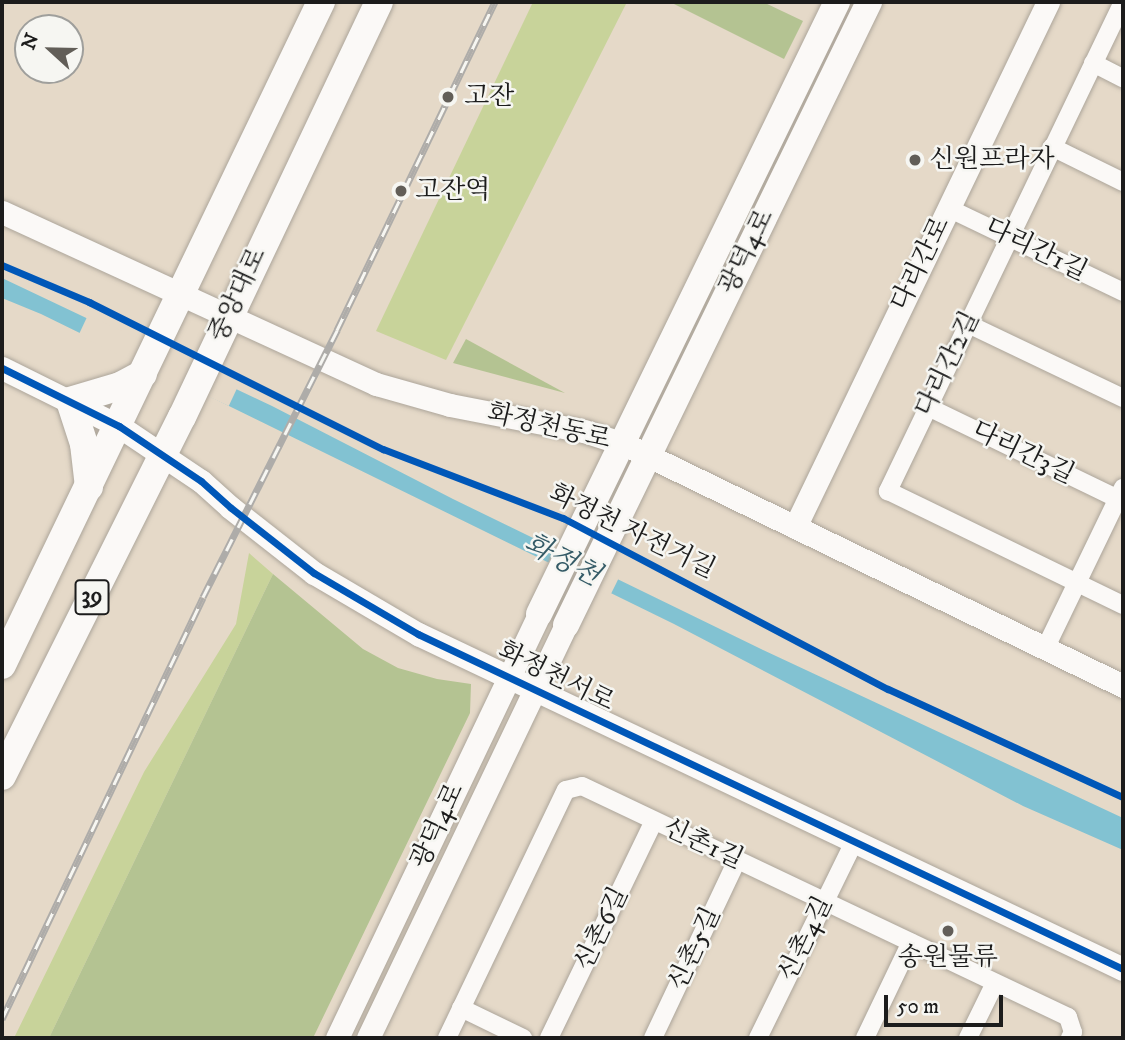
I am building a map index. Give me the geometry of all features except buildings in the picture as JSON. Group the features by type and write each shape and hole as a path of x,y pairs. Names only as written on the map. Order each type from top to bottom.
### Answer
{"main road":[{"name":"중앙대로","path":"2,664 119,426 132,384 170,320 321,2"},
{"name":"중앙대로","path":"2,776 182,417 228,315 379,2"},
{"name":"광덕4로","path":"539,614 836,2"},
{"name":"광덕4로","path":"566,625 869,2"},
{"path":"89,487 84,444 70,401 132,384"}],"street":[{"name":"다리간로","path":"795,527 1048,2"},
{"name":"다리간2길","path":"1123,2 888,491 1123,605"},
{"path":"1093,64 1123,78"},
{"path":"1052,147 1123,182"},
{"name":"다리간1길","path":"948,208 1123,292"},
{"name":"화정천동로","path":"2,212 376,384 454,406 584,431 622,443 1123,686"},
{"path":"968,324 1123,398"},
{"name":"화정천서로","path":"2,368 119,426 201,481 314,573 418,634 1123,969"},
{"name":"다리간3길","path":"928,407 1121,494 1045,649"},
{"name":"광덕4로","path":"337,1038 539,614"},
{"name":"광덕4로","path":"368,1038 566,625"},
{"name":"신촌1길","path":"447,1038 566,790 582,786 1068,1017 1073,1032 1070,1038"},
{"name":"신촌6길","path":"549,1038 654,821"},
{"name":"신촌4길","path":"758,1038 855,840"},
{"name":"신촌5길","path":"653,1038 737,860"},
{"path":"865,1038 911,942"},
{"path":"968,1038 995,983"},
{"path":"461,1009 523,1038"}],"green space":[{"path":"533,2 627,2 446,360 376,331"},
{"path":"670,2 763,2 803,21 784,59"},
{"path":"466,339 565,393 453,363"},
{"path":"249,553 273,574 49,1038 14,1038 144,772 236,624"},
{"path":"273,574 363,649 398,668 437,679 471,684 470,713 313,1038 49,1038"}],"water":[{"name":"화정천","path":"2,278 272,406 453,499 761,649 1123,818 1123,850 1023,806 674,624 41,314 2,298"}],"pier":[{"path":"88,315 238,385 229,406 78,336"},
{"path":"557,545 620,576 610,596 547,566"}],"railway":[{"path":"2,1019 203,597 337,330 495,2"}],"cycle path":[{"name":"화정천 자전거길","path":"2,265 89,302 383,449 563,518 888,689 1123,797"},
{"path":"2,368 119,426 201,481 314,573 418,634 1123,969"}],"place":[{"name":"고잔","path":"448,97"},
{"name":"신원프라자","path":"915,160"},
{"name":"고잔역","path":"401,191"},
{"name":"송원물류","path":"948,931"}]}
